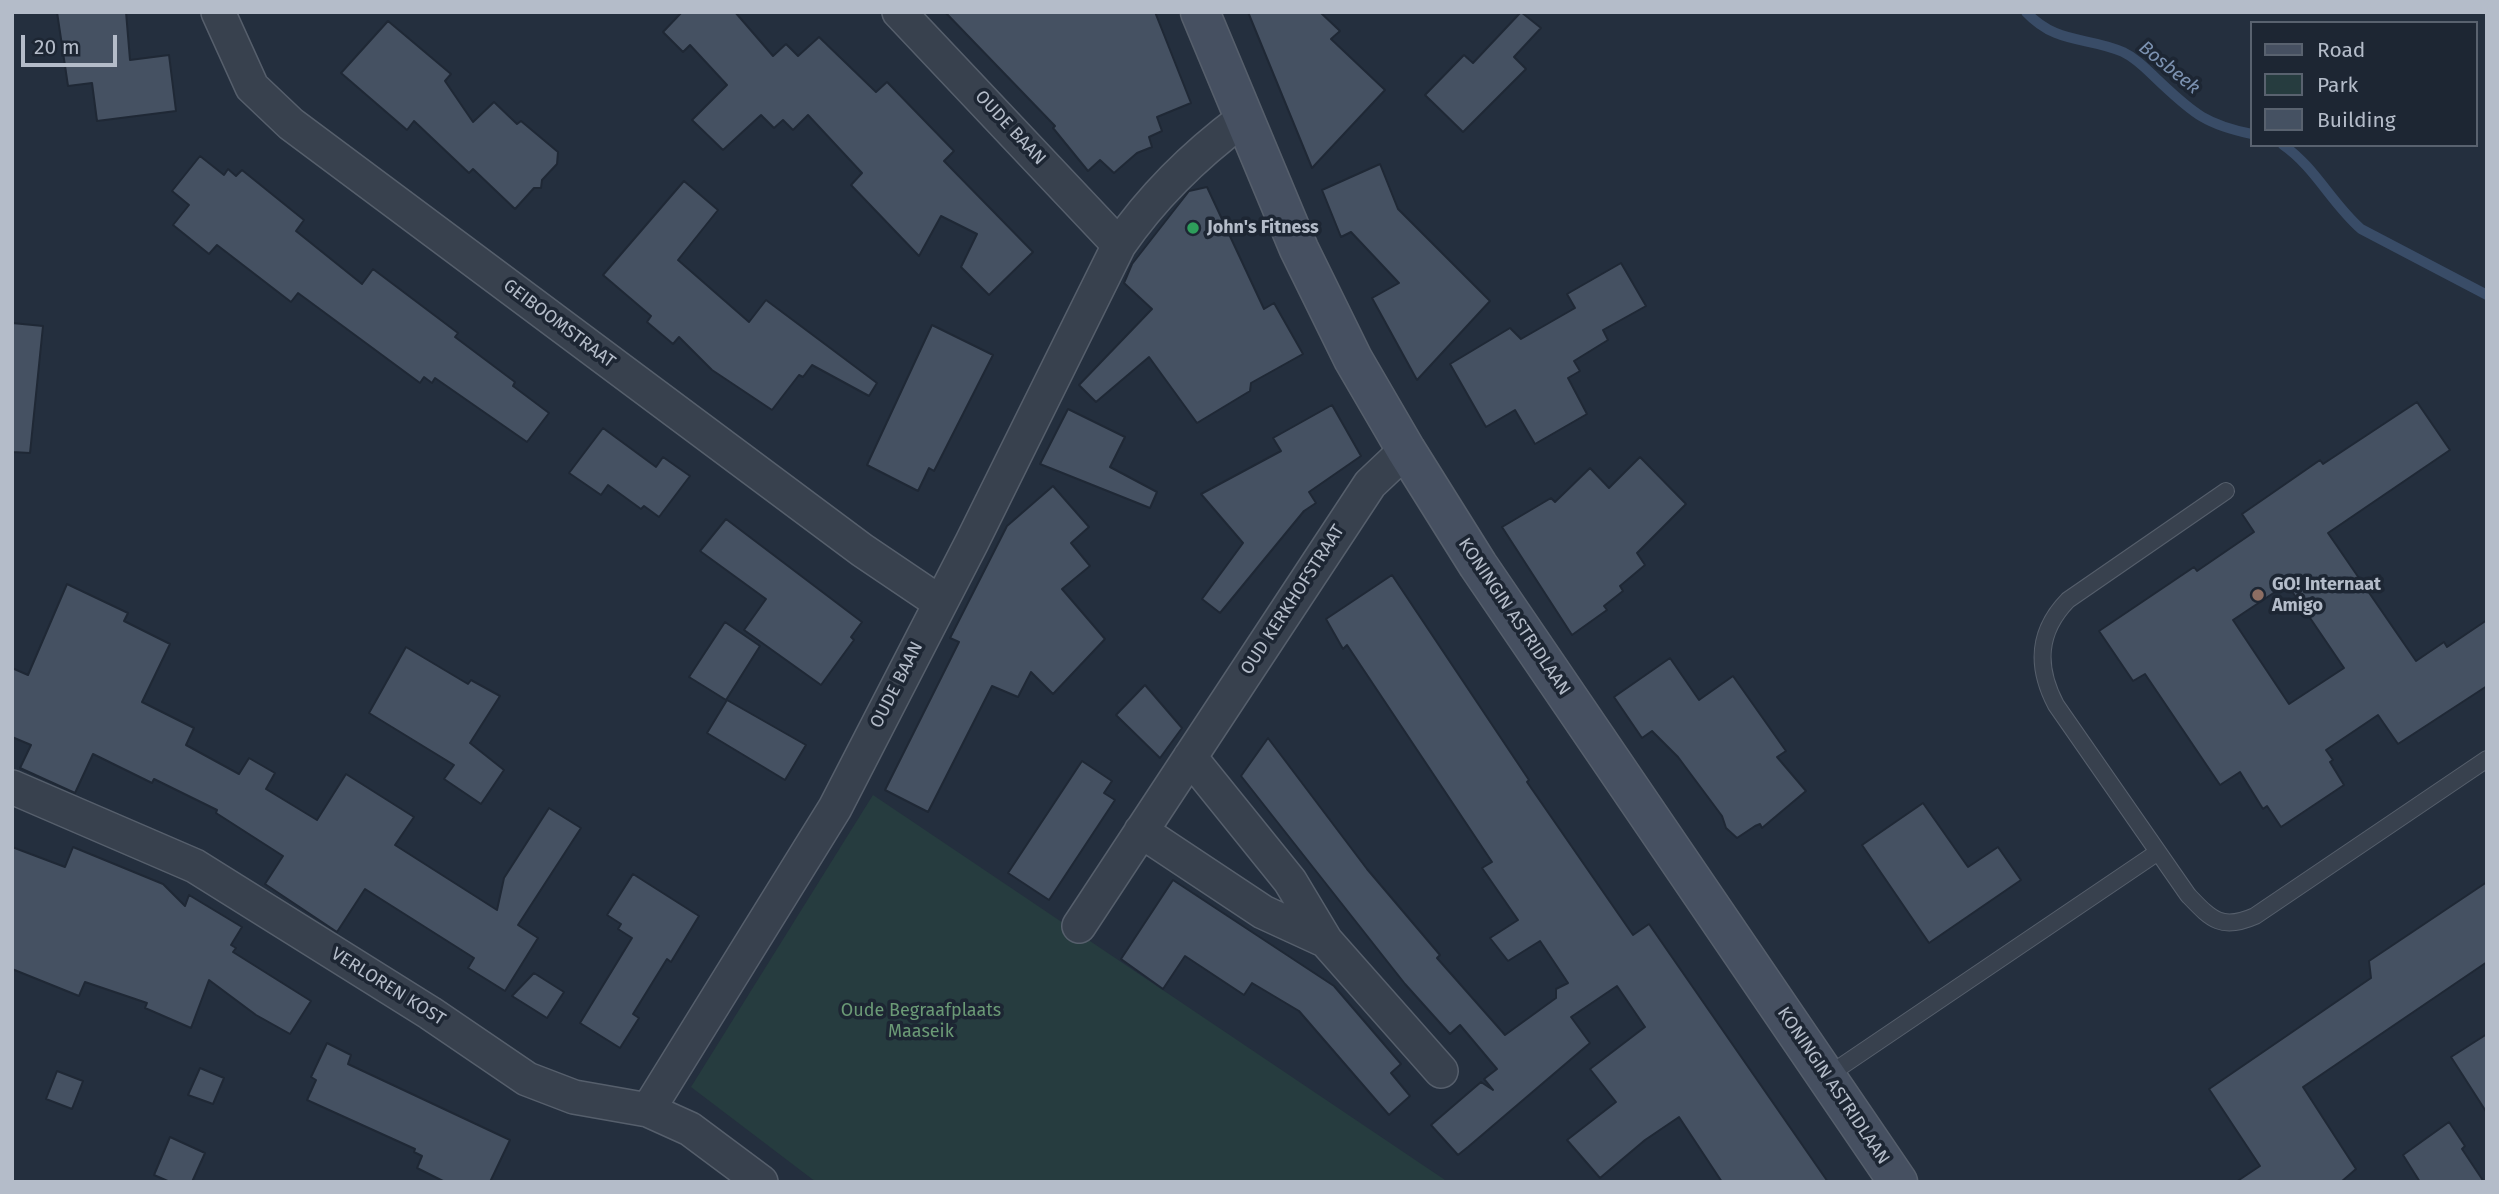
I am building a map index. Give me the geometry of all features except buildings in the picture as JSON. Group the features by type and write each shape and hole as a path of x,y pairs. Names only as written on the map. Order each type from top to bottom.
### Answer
{"main road":[{"name":"KONINGIN ASTRIDLAAN","path":"1200,12 1243,120 1305,261 1353,359 1406,450 1478,565 1898,1182"}],"street":[{"name":"GEIBOOMSTRAAT","path":"218,12 251,87 291,124 862,550 939,602"},
{"name":"OUDE BAAN","path":"899,12 1119,245"},
{"name":"OUDE BAAN","path":"648,1111 835,808 972,542 1119,245 1140,215 1186,168 1243,120"},
{"name":"OUD KERKHOFSTRAAT","path":"1079,926 1370,484 1406,450"},
{"path":"1189,757 1290,881 1326,941 1441,1071"},
{"name":"VERLOREN KOST","path":"12,787 195,866 430,1013 527,1079 575,1097 648,1111 690,1129 761,1182"},
{"path":"1141,831 1263,912 1326,941"}],"lane":[{"path":"2226,491 2068,600 2051,622 2041,652 2046,685 2056,705 2188,895 2214,919 2226,923 2241,922 2255,916 2487,759"},
{"path":"1826,1076 2158,852"}],"green space":[{"name":"Oude Begraafplaats Maaseik","path":"873,795 1448,1182 816,1182 691,1087"}],"waterway":[{"name":"Bosbeek","path":"2026,12 2038,23 2061,35 2123,52 2202,117 2223,127 2250,134"},
{"name":"Bosbeek","path":"2285,147 2305,164 2361,229 2487,295"}],"place":[{"name":"John's Fitness","path":"1193,228"},
{"name":"GO! Internaat Amigo","path":"2258,595"}]}
